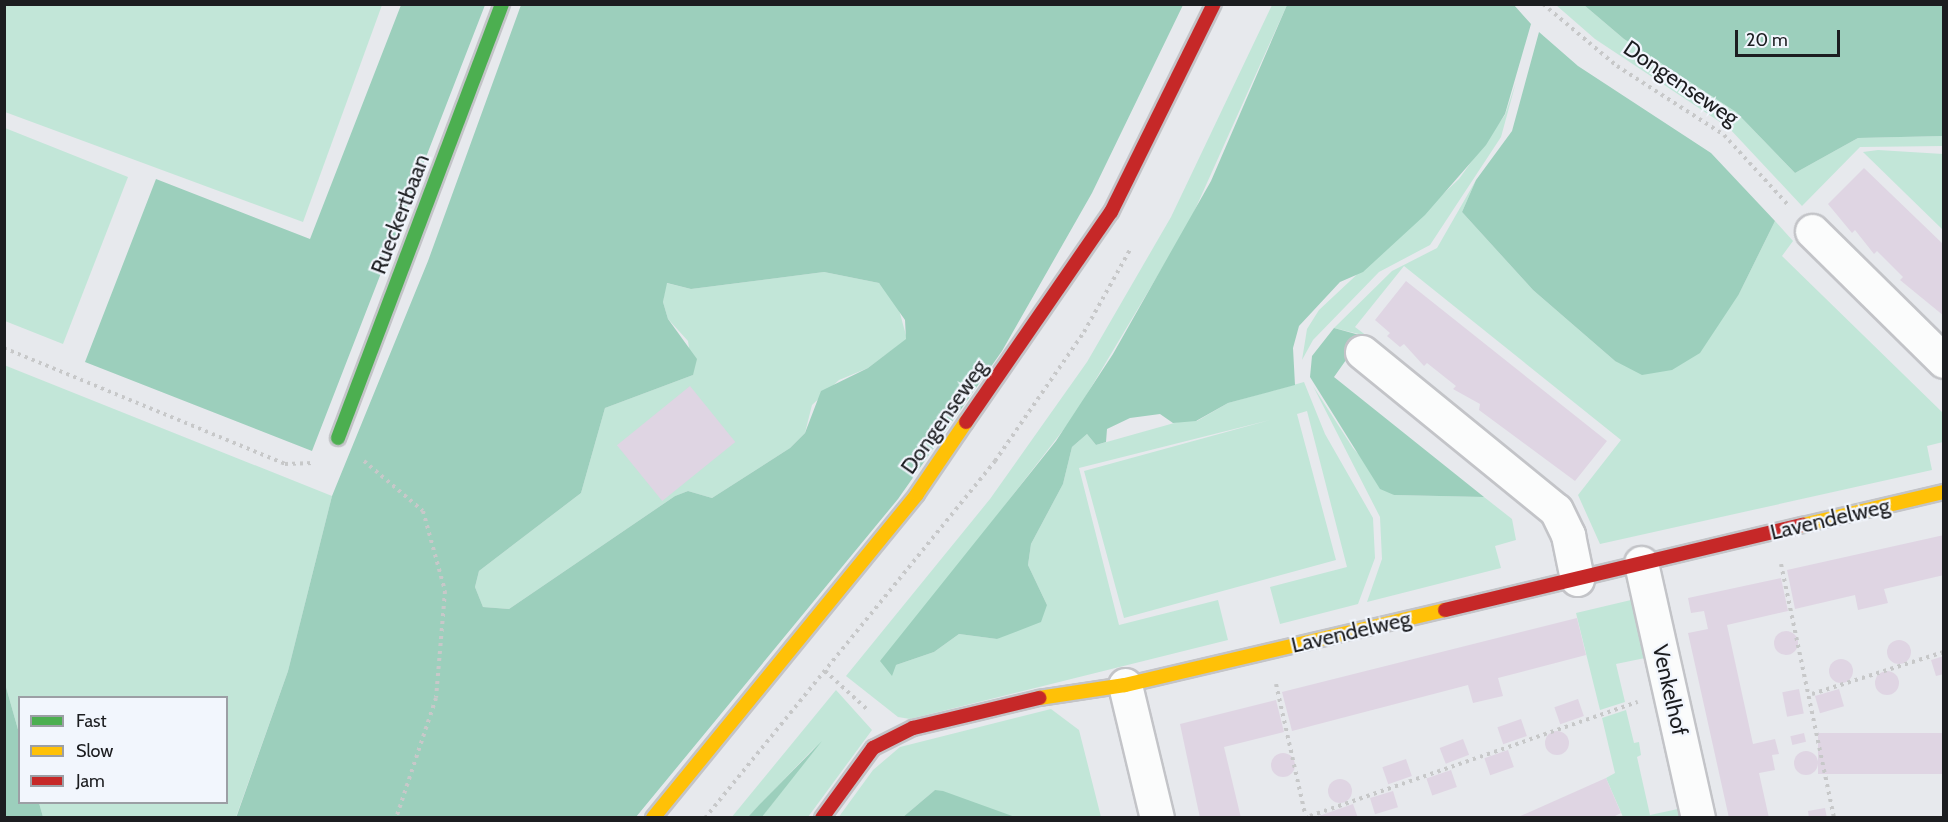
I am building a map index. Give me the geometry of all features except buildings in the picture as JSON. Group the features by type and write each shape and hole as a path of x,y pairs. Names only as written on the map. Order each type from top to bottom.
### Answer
{"street":[{"name":"Rueckertbaan","path":"338,438 502,4"},
{"name":"Dongenseweg","path":"653,818 917,494 1111,212 1214,4"},
{"path":"1812,231 1944,361"},
{"path":"1362,352 1556,510 1568,535 1577,579"},
{"name":"Lavendelweg","path":"893,734 1070,691 1125,685 1944,492"},
{"name":"Venkelhof","path":"1641,563 1698,818"},
{"path":"1125,685 1157,818"},
{"path":"822,818 873,748 893,734"}],"path":[{"name":"Dongenseweg","path":"1543,4 1617,66 1724,135 1812,231"},
{"path":"4,348 285,464 320,462 338,438 423,511 446,591 436,698 396,818"},
{"path":"1774,532 1812,694"},
{"path":"1268,651 1308,817 1670,691"},
{"path":"1834,818 1807,695 1944,652"},
{"path":"825,670 893,734"}],"green space":[{"path":"4,5 382,5 303,222 5,112"},
{"path":"401,5 485,5 312,451 85,362 156,179 310,239"},
{"path":"521,5 1183,5 1092,193 1002,351 898,499 636,817 236,818 288,671 332,496 428,261","holes":["824,272 879,283 905,320 906,339 868,368 821,391 805,433 790,448 712,498 688,491 675,496 509,609 483,607 475,587 479,571 581,493 605,408 693,375 697,359 668,319 663,302 667,283 691,289"]},
{"path":"1272,5 1287,5 1189,223 1074,416 923,611 896,665 934,652 959,634 997,639 1047,605 1028,565 1031,544 1063,484 1072,447 1087,434 1096,445 1192,418 1197,421 1228,403 1304,382 1325,434 1373,518 1375,558 1358,604 1280,624 1270,587 1347,567 1307,411 1297,414 1336,560 1124,618 1084,471 1270,420 1079,468 1119,625 1218,600 1228,640 910,719 898,717 846,676 990,499 1087,362 1171,217"},
{"path":"1287,5 1514,5 1531,24 1505,114 1486,145 1425,215 1363,272 1340,282 1299,326 1293,348 1295,385 1228,403 1196,421 1173,423 1160,414 1130,418 1107,429 1106,442 1096,445 1087,434 1072,447 1063,484 1031,544 1028,565 1047,605 1041,622 997,639 959,634 934,652 896,665 892,676 880,661 1056,441 1113,354 1211,181"},
{"path":"1556,5 1584,5 1624,39 1736,112 1795,173 1858,138 1943,136 1943,146 1860,147 1802,206 1729,128 1595,39"},
{"path":"1584,5 1943,5 1943,136 1858,138 1795,173 1736,112 1624,39"},
{"path":"1539,32 1578,66 1711,153 1775,221 1739,294 1700,353 1672,370 1642,375 1615,361 1533,290 1462,212 1476,180 1512,131"},
{"path":"1516,82 1501,137 1430,245 1379,272 1313,340 1302,360 1307,329 1319,310 1459,179 1505,115"},
{"path":"5,128 128,177 63,344 5,321"},
{"path":"1878,150 1943,154 1943,230 1863,152"},
{"path":"1476,180 1462,212 1533,290 1615,361 1739,294 1775,221 1793,241 1782,256 1943,413 1943,442 1927,446 1932,470 1600,544 1578,495 1621,440 1404,266 1355,327 1367,336 1334,328 1392,271 1437,248"},
{"path":"824,272 879,283 898,306 907,339 868,368 839,380 812,405 805,433 790,448 712,498 688,491 675,496 509,609 483,607 475,587 479,571 581,493 605,408 693,375 688,341 668,319 663,302 666,283 691,289"},
{"path":"1334,328 1363,336 1334,377 1484,497 1394,495 1380,489 1310,377 1312,356"},
{"path":"4,365 332,496 288,671 236,817 43,817 39,804 228,804 228,696 18,696 18,729 4,680"},
{"path":"1313,386 1353,448 1394,495 1484,497 1512,519 1516,540 1495,546 1501,568 1367,602 1382,559 1380,517"},
{"path":"1631,600 1645,658 1616,664 1625,702 1600,710 1576,613"},
{"path":"4,680 18,729 18,804 39,804 43,817 5,817"},
{"path":"836,690 872,730 808,817 762,817 816,746 748,817 731,818"},
{"path":"1051,709 1079,730 1101,817 922,817 935,790 903,817 838,818 873,770 900,747"},
{"path":"1626,710 1634,743 1639,742 1641,755 1637,757 1650,815 1678,809 1680,817 1623,817 1606,778 1615,773 1602,718"},
{"path":"822,741 762,817 748,817 760,804"},
{"path":"935,790 943,791 1015,817 903,817"}],"traffic: fast":[{"path":"338,438 502,4"}],"traffic: slow":[{"path":"653,818 917,494 966,422"},
{"path":"1803,525 1944,492"},
{"path":"1039,698 1125,685 1445,610"}],"traffic: jam":[{"path":"966,422 1111,212 1214,4"},
{"path":"1445,610 1803,525"},
{"path":"822,818 873,748 913,728 1039,698"}]}
